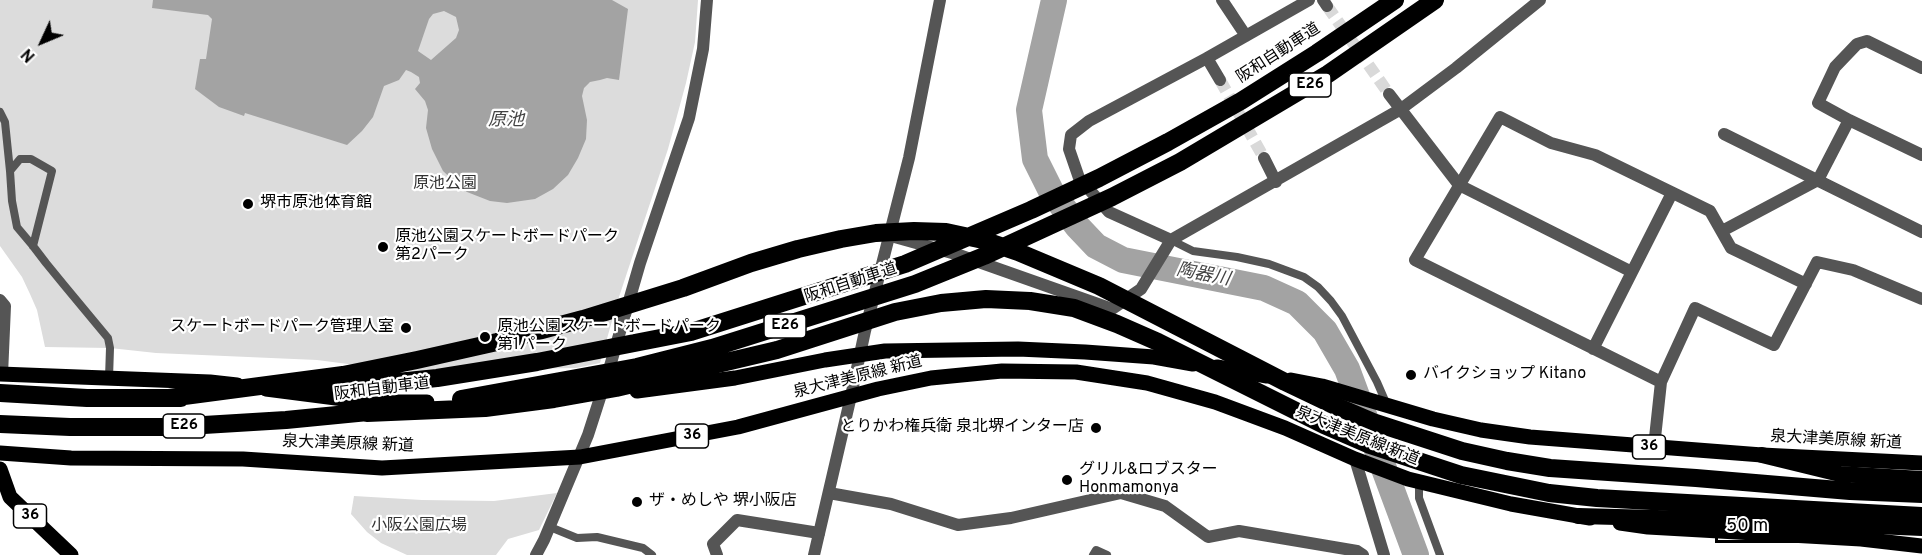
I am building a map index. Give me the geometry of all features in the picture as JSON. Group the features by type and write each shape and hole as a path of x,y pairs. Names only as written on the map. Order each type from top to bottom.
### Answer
{"highway":[{"name":"阪和自動車道","path":"1,380 87,398 265,395 437,378 537,362 691,332 905,264 1040,206 1168,142 1260,89 1395,0"},
{"name":"阪和自動車道","path":"0,424 171,427 367,413 637,367 712,348 915,284 984,256 1112,197 1180,162 1260,116 1328,74 1435,0"},
{"path":"169,398 343,375 440,355 583,319 683,288 751,263 841,239 876,233 946,232 983,240 1029,256 1100,286 1285,382 1341,408 1393,430 1462,452 1550,468 1850,491 1922,494"},
{"path":"367,413 485,408 616,388 777,350 895,312 941,303 986,298 1030,301 1074,308 1117,324 1360,441 1461,475 1549,493 1597,498 1922,516"},
{"path":"1762,455 1840,474 1922,479"},
{"path":"1578,516 1922,528"}],"main road":[{"name":"泉大津美原線 新道","path":"1,380 109,378 210,382 367,402 522,404 576,402 655,388 735,378 885,351 1018,349 1154,357 1322,387 1432,419 1481,430 1530,437 1762,455 1922,463"},
{"name":"泉大津美原線 新道","path":"0,453 71,458 243,459 382,468 580,457 738,427 851,396 932,378 1002,371 1076,372 1147,383 1215,402 1285,428 1360,461 1414,480 1511,504 1648,527 1861,539 1922,546"},
{"name":"36","path":"0,469 10,496 71,555"}],"street":[{"path":"536,555 580,457 640,263 689,118 703,49 707,0"},
{"path":"814,555 888,236 909,158 940,0"},
{"path":"1222,0 1246,36"},
{"path":"1171,240 1109,212 1079,178 1069,148 1071,135 1089,121 1309,0"},
{"path":"888,236 959,255 1112,309 1141,290 1171,240 1401,109 1540,0"},
{"path":"1922,68 1868,41 1857,45 1835,67 1818,103 1922,155"},
{"path":"1207,58 1220,80"},
{"path":"1389,94 1459,186 1632,272"},
{"path":"1661,382 1415,260 1500,117 1551,143 1595,155 1710,211 1731,248 1806,284"},
{"path":"1722,231 1818,180 1849,120"},
{"path":"1724,134 1922,231"},
{"path":"1264,158 1276,182"},
{"path":"1593,349 1672,193"},
{"path":"1654,447 1661,382 1695,308 1774,345 1817,262 1853,270 1922,299"},
{"path":"0,300 5,306 1,380"},
{"path":"1360,461 1384,555"},
{"path":"829,493 891,504 958,525 1011,518 1121,493 1165,506 1208,537 1239,531 1357,551 1363,555"},
{"path":"717,555 713,544 737,520 819,532"}],"lane":[{"path":"0,112 4,122 12,201 17,226 108,338 109,378"},
{"path":"10,171 20,159 31,159 52,171 33,246"},
{"path":"1171,240 1193,251 1269,264 1304,277 1318,287 1342,316 1377,381 1384,404"},
{"path":"1414,480 1440,555"},
{"path":"550,527 577,538 597,537 643,548 652,555"},
{"path":"1093,555 1096,550 1107,555"}],"green space":[{"name":"原池公園","path":"0,0 698,0 695,42 686,83 668,149 618,300 600,363 576,368 402,371 317,360 156,353 110,348 45,347 37,310 30,294 22,277 0,246"},
{"name":"小阪公園広場","path":"557,493 539,530 508,539 496,555 407,555 381,543 367,532 351,514 354,496 494,501"}],"water":[{"name":"原池","path":"153,0 612,0 628,9 619,80 607,78 590,82 584,88 582,96 587,120 586,139 568,175 553,189 535,199 507,203 490,201 467,192 443,171 432,149 426,128 428,110 425,101 415,89 420,83 419,77 411,72 406,70 399,80 384,86 373,117 347,145 219,107 195,89 200,59 206,59 212,19 208,15 152,8","holes":["444,11 456,17 459,30 456,38 431,60 418,51 429,19 433,14"]}],"waterway":[{"name":"陶器川","path":"1054,0 1029,110 1035,159 1051,191 1077,226 1096,246 1123,260 1264,288 1297,303 1325,331 1347,369 1416,555"}],"tunnel":[{"path":"1327,6 1389,94"},
{"path":"1220,80 1264,158"}],"place":[{"name":"堺市原池体育館","path":"248,204"},
{"name":"原池公園スケートボードパーク 第2パーク","path":"383,247"},
{"name":"スケートボードパーク管理人室","path":"406,328"},
{"name":"原池公園スケートボードパーク 第1パーク","path":"485,337"},
{"name":"バイクショップ Kitano","path":"1411,375"},
{"name":"とりかわ権兵衛 泉北堺インター店","path":"1096,428"},
{"name":"グリル&ロブスター Honmamonya","path":"1067,480"},
{"name":"ザ・めしや 堺小阪店","path":"637,502"}]}
